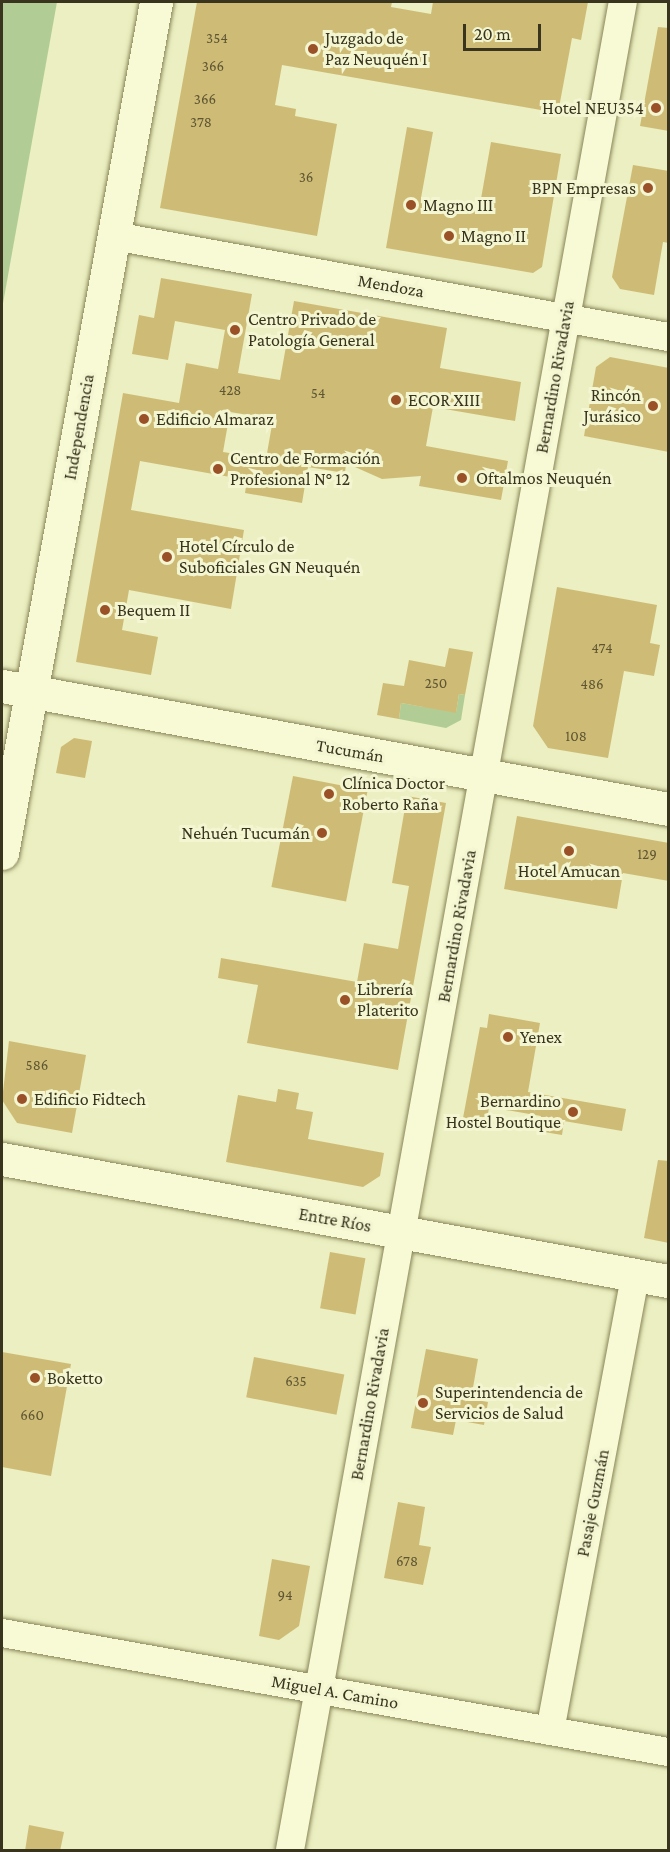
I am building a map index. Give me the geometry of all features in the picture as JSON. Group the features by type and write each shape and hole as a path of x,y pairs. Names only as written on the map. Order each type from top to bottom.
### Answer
{"street":[{"path":"141,2 150,38"},
{"name":"Independencia","path":"2,853 16,689 114,236 156,2"},
{"name":"Bernardino Rivadavia","path":"290,1851 623,2"},
{"name":"Mendoza","path":"114,236 669,337"},
{"name":"Tucumán","path":"16,689 669,809"},
{"name":"Entre Ríos","path":"2,1159 669,1281"},
{"name":"Pasaje Guzmán","path":"550,1731 635,1275"},
{"name":"Miguel A. Camino","path":"2,1633 669,1752"}],"green space":[{"path":"2,2 57,2 2,309"},
{"path":"459,694 465,695 461,720 446,728 399,719 401,703 424,707 426,698 456,712"}],"building":[{"path":"197,2 392,2 391,7 431,14 433,2 588,2 581,40 572,38 558,113 282,65 275,105 296,109 295,116 337,124 317,236 160,208"},
{"path":"658,27 669,28 669,131 640,126"},
{"path":"407,127 433,132 421,198 479,210 491,142 561,154 542,267 533,273 386,248"},
{"path":"633,165 669,171 669,243 663,242 654,295 620,289 612,277"},
{"path":"161,278 252,294 238,373 280,380 294,301 447,328 440,368 521,382 515,421 433,407 426,446 508,461 501,500 419,486 421,476 382,479 346,463 345,473 308,467 302,503 245,493 247,480 140,461 131,510 244,530 231,609 129,590 122,630 158,637 151,675 76,662 123,393 179,403 186,363 218,369 225,330 175,321 168,360 132,354 139,315 154,318","holes":["230,412 273,419 266,459 223,452"]},
{"path":"610,357 669,368 669,452 584,436 596,367"},
{"path":"557,587 657,605 650,643 660,645 654,676 624,671 608,758 548,748 533,726"},
{"path":"449,648 473,652 465,695 459,694 456,713 401,703 399,719 377,715 383,683 404,686 409,660 445,667"},
{"path":"74,738 92,741 85,778 56,773 61,747"},
{"name":"Nehuén Tucumán","path":"293,776 368,791 346,901 271,887"},
{"path":"407,796 446,803 398,1070 247,1043 258,985 218,978 221,958 357,982 364,943 398,949 409,886 392,883"},
{"name":"Hotel Amucan","path":"517,816 669,843 669,881 623,873 617,909 504,889"},
{"path":"489,1014 540,1023 528,1092 626,1109 622,1131 564,1121 562,1135 538,1131 541,1116 489,1107 487,1122 463,1118 480,1027 487,1028"},
{"path":"9,1041 86,1055 72,1133 17,1123 2,1100"},
{"path":"278,1089 299,1093 296,1109 313,1112 308,1139 384,1153 380,1176 363,1187 226,1162 238,1095 276,1102"},
{"path":"658,1160 669,1161 669,1243 644,1238"},
{"path":"330,1252 365,1258 356,1314 320,1308"},
{"path":"426,1349 478,1359 471,1399 488,1402 484,1425 456,1420 453,1435 411,1428"},
{"path":"2,1352 71,1364 51,1476 2,1467"},
{"path":"254,1357 344,1375 336,1415 246,1397"},
{"path":"398,1502 425,1507 419,1545 431,1547 423,1585 384,1578"},
{"path":"272,1559 310,1566 299,1626 279,1640 259,1636"},
{"path":"29,1825 64,1832 60,1851 25,1851"}],"place":[{"name":"Juzgado de Paz Neuquén I","path":"313,49"},
{"name":"Hotel NEU354","path":"656,108"},
{"name":"BPN Empresas","path":"648,188"},
{"name":"Magno III","path":"411,205"},
{"name":"Magno II","path":"449,236"},
{"name":"Centro Privado de Patología General","path":"235,330"},
{"name":"ECOR XIII","path":"396,400"},
{"name":"Rincón Jurásico","path":"653,406"},
{"name":"Edificio Almaraz","path":"144,419"},
{"name":"Centro de Formación Profesional N° 12","path":"218,469"},
{"name":"Oftalmos Neuquén","path":"462,478"},
{"name":"Hotel Círculo de Suboficiales GN Neuquén","path":"167,557"},
{"name":"Bequem II","path":"105,610"},
{"name":"Clínica Doctor Roberto Raña","path":"329,794"},
{"name":"Nehuén Tucumán","path":"322,833"},
{"name":"Hotel Amucan","path":"569,851"},
{"name":"Librería Platerito","path":"345,1000"},
{"name":"Yenex","path":"508,1037"},
{"name":"Edificio Fidtech","path":"22,1099"},
{"name":"Bernardino Hostel Boutique","path":"573,1112"},
{"name":"Boketto","path":"35,1378"},
{"name":"Superintendencia de Servicios de Salud","path":"423,1403"}]}
